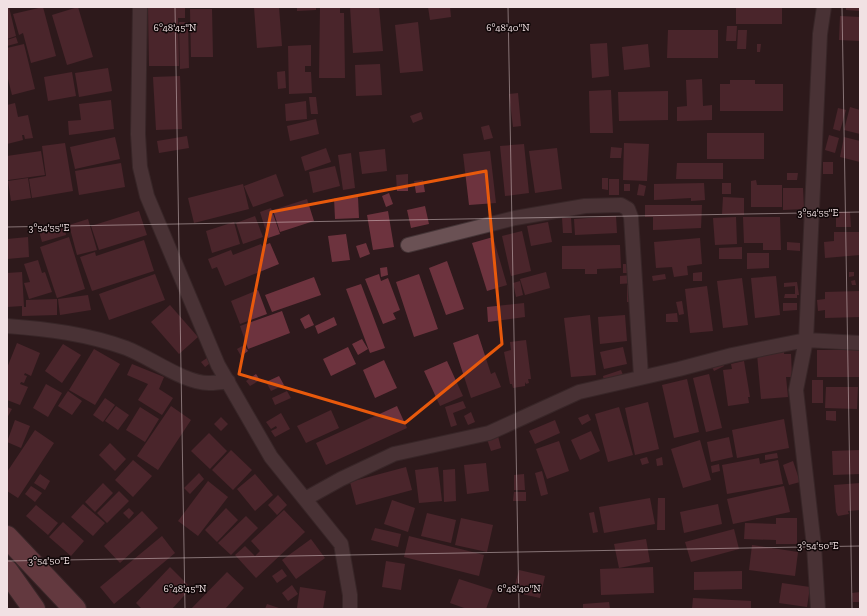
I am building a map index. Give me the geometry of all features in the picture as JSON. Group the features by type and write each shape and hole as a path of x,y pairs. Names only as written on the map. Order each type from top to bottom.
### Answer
{"main road":[{"path":"7,537 75,609"},
{"path":"7,571 34,609"}],"street":[{"path":"140,7 138,89 140,167 147,196 218,365 271,456 341,544 350,595 350,609"},
{"path":"818,609 814,546 796,390 806,340 819,41 824,7"},
{"path":"408,245 515,218 585,206 620,205 628,209 631,217 641,376"},
{"path":"7,326 57,330 87,336 127,349 193,381 210,383 228,381"},
{"path":"305,499 341,479 394,454 489,433 579,392 641,376 806,340 860,343"}],"highlighted area":[{"path":"486,171 502,344 405,423 239,374 271,212"}],"building":[{"path":"7,7 9,7 16,36 7,39"},
{"path":"43,7 56,56 31,63 23,33 19,35 13,14"},
{"path":"78,7 93,57 67,65 52,15"},
{"path":"148,7 185,7 185,18 178,18 179,66 149,66"},
{"path":"254,7 279,7 282,46 257,48"},
{"path":"297,7 316,7 316,10 297,11"},
{"path":"320,7 340,7 340,13 344,13 345,78 319,78"},
{"path":"350,7 379,7 383,51 353,53"},
{"path":"428,7 450,7 451,17 430,20"},
{"path":"736,7 782,7 782,24 736,24"},
{"path":"846,7 860,7 860,11 846,10"},
{"path":"190,9 212,9 213,57 191,57"},
{"path":"840,16 860,17 860,41 839,40"},
{"path":"179,22 188,22 189,68 180,69"},
{"path":"418,22 423,71 400,73 395,25"},
{"path":"727,26 737,26 736,41 726,41"},
{"path":"668,30 718,30 718,58 667,58"},
{"path":"738,30 747,30 746,49 737,49"},
{"path":"16,37 18,43 7,46 7,40"},
{"path":"607,43 609,76 592,78 590,44"},
{"path":"24,44 35,89 12,95 7,75 7,48"},
{"path":"648,44 650,67 624,70 622,47"},
{"path":"757,44 761,44 760,52 757,52"},
{"path":"311,45 311,66 305,66 305,72 311,72 312,93 289,94 288,46"},
{"path":"380,64 382,95 356,96 355,65"},
{"path":"108,68 112,91 79,97 75,73"},
{"path":"285,71 286,88 278,89 277,72"},
{"path":"72,72 76,96 48,101 44,77"},
{"path":"180,76 182,129 156,130 153,77"},
{"path":"702,79 703,106 712,105 712,120 677,121 677,107 687,106 686,80"},
{"path":"730,80 755,80 755,84 783,84 783,111 720,111 720,84 730,84"},
{"path":"611,90 613,133 590,133 589,91"},
{"path":"668,91 668,120 619,121 618,92"},
{"path":"518,93 521,126 513,127 509,94"},
{"path":"309,97 316,97 318,114 311,114"},
{"path":"111,100 114,129 69,135 68,121 81,120 79,104"},
{"path":"306,101 307,119 286,121 285,104"},
{"path":"15,103 18,117 28,115 33,138 25,139 24,135 22,135 23,140 7,144 7,105"},
{"path":"850,107 860,110 860,134 844,130"},
{"path":"838,108 846,110 840,131 833,129"},
{"path":"421,112 423,119 413,123 410,116"},
{"path":"316,119 319,134 290,141 287,126"},
{"path":"489,125 493,138 484,140 481,127"},
{"path":"707,133 764,133 764,159 707,159"},
{"path":"829,135 839,138 835,153 825,150"},
{"path":"187,136 189,148 159,153 157,141"},
{"path":"115,137 120,159 75,169 70,147"},
{"path":"844,137 860,141 860,162 840,157"},
{"path":"65,143 73,191 32,198 29,179 46,176 42,146"},
{"path":"624,143 649,144 647,181 623,180"},
{"path":"524,144 529,193 505,196 500,146"},
{"path":"611,147 622,148 621,158 610,158"},
{"path":"326,148 331,162 305,171 301,157"},
{"path":"557,148 562,189 535,193 529,151"},
{"path":"385,149 387,171 362,174 359,152"},
{"path":"41,151 45,175 8,180 7,156"},
{"path":"490,151 496,203 469,205 463,154"},
{"path":"351,153 355,188 343,190 338,155"},
{"path":"823,162 833,162 833,174 823,174"},
{"path":"121,163 125,187 79,195 75,171"},
{"path":"677,163 723,163 723,179 676,179"},
{"path":"335,166 340,186 313,193 309,172"},
{"path":"787,173 798,173 797,180 787,180"},
{"path":"276,174 284,196 253,207 244,186"},
{"path":"408,174 408,191 397,191 396,175"},
{"path":"28,178 31,198 11,201 8,181"},
{"path":"602,178 608,178 608,190 602,189"},
{"path":"609,179 619,179 619,195 609,195"},
{"path":"423,180 425,192 416,193 414,181"},
{"path":"756,180 757,185 782,185 782,207 751,207 751,181"},
{"path":"704,183 705,200 691,201 691,198 654,200 654,184"},
{"path":"722,183 731,183 731,194 722,194"},
{"path":"243,184 249,209 194,223 188,198"},
{"path":"624,184 630,184 630,191 624,191"},
{"path":"639,184 646,186 644,196 637,195"},
{"path":"783,188 803,188 804,209 783,210"},
{"path":"389,193 393,204 386,207 382,196"},
{"path":"358,197 359,218 335,219 334,198"},
{"path":"723,197 744,198 744,215 722,214"},
{"path":"307,199 314,221 280,232 273,210"},
{"path":"645,205 702,205 701,228 653,230 653,217 645,217"},
{"path":"425,206 429,224 411,228 407,210"},
{"path":"271,208 280,234 268,238 260,212"},
{"path":"139,211 147,235 99,250 91,226"},
{"path":"388,211 394,247 373,250 367,215"},
{"path":"836,212 850,212 851,227 836,227"},
{"path":"255,216 263,237 243,244 236,223"},
{"path":"616,216 617,233 575,235 574,219"},
{"path":"736,217 737,244 715,245 713,218"},
{"path":"743,217 780,217 781,250 763,250 763,243 744,243"},
{"path":"562,218 571,218 572,233 563,233"},
{"path":"88,219 97,250 77,255 69,225"},
{"path":"234,222 240,244 212,253 206,231"},
{"path":"548,222 552,242 531,246 527,226"},
{"path":"64,225 66,235 42,242 39,231"},
{"path":"522,231 531,271 511,276 502,236"},
{"path":"834,232 860,232 860,255 825,258 824,242 834,241"},
{"path":"346,234 350,260 332,262 328,236"},
{"path":"28,237 29,257 7,259 7,239"},
{"path":"69,237 85,289 57,298 40,247"},
{"path":"493,237 507,285 487,291 472,243"},
{"path":"700,238 702,264 687,266 688,275 674,277 672,267 656,268 654,242"},
{"path":"144,240 154,271 92,291 80,257 95,252 96,256"},
{"path":"787,242 800,243 800,251 787,250"},
{"path":"270,243 279,264 225,286 217,267 212,269 208,259 231,250 233,255 261,244 262,246"},
{"path":"366,243 370,254 360,258 356,246"},
{"path":"620,245 621,268 597,269 597,274 585,274 585,269 562,269 562,246"},
{"path":"742,247 742,259 719,259 719,248"},
{"path":"747,253 769,253 769,268 747,269"},
{"path":"38,260 42,273 45,272 52,292 29,299 24,283 30,282 24,264"},
{"path":"447,261 464,309 446,315 429,268"},
{"path":"623,264 633,264 633,273 623,273"},
{"path":"387,267 388,275 381,277 380,268"},
{"path":"22,272 24,307 26,307 26,300 57,299 57,315 22,316 22,306 7,307 7,273"},
{"path":"546,272 550,288 525,295 520,279"},
{"path":"702,272 702,281 693,281 693,273"},
{"path":"849,272 854,272 854,276 849,277"},
{"path":"155,274 165,300 109,320 99,294"},
{"path":"379,274 381,281 388,278 400,310 393,313 396,319 383,324 365,279"},
{"path":"419,274 438,329 414,337 396,282"},
{"path":"665,274 666,279 653,281 652,276"},
{"path":"632,275 633,283 620,284 620,276"},
{"path":"776,276 780,315 755,318 751,278"},
{"path":"314,277 321,295 272,312 265,295"},
{"path":"742,278 748,325 723,328 717,281"},
{"path":"855,280 856,285 852,285 851,281"},
{"path":"520,281 523,295 516,297 513,283"},
{"path":"797,282 799,295 797,295 797,298 784,298 785,294 795,294 795,286 784,287 784,283"},
{"path":"361,284 385,348 370,353 346,289"},
{"path":"627,285 633,285 634,302 627,302"},
{"path":"707,286 713,331 690,333 685,289"},
{"path":"258,290 267,314 240,324 231,301"},
{"path":"860,291 860,317 825,318 825,310 818,311 817,300 825,299 825,292"},
{"path":"88,295 91,310 60,315 58,299"},
{"path":"682,301 684,314 679,315 676,302"},
{"path":"524,303 525,317 488,322 487,307"},
{"path":"783,303 797,303 797,310 783,311"},
{"path":"170,305 198,337 179,354 151,322"},
{"path":"282,311 290,333 248,349 240,326"},
{"path":"677,313 678,322 666,322 666,314"},
{"path":"309,314 314,325 305,329 300,319"},
{"path":"590,315 596,375 571,377 564,318"},
{"path":"625,315 627,341 600,344 598,317"},
{"path":"334,317 337,325 318,334 315,326"},
{"path":"478,334 491,374 495,372 501,387 471,398 453,343"},
{"path":"362,339 368,349 358,355 352,344"},
{"path":"526,340 531,379 528,379 529,383 526,384 525,382 525,386 513,388 512,384 510,384 504,352 511,350 510,342"},
{"path":"17,343 40,353 31,376 25,373 24,375 27,376 24,383 21,382 20,384 28,387 20,405 7,400 7,368"},
{"path":"63,344 81,355 62,383 45,371"},
{"path":"244,345 248,351 241,356 237,349"},
{"path":"348,347 356,364 331,376 323,359"},
{"path":"623,347 627,364 604,369 600,352"},
{"path":"94,349 120,364 95,405 69,390"},
{"path":"817,350 860,350 860,377 817,377"},
{"path":"784,352 784,354 791,354 792,377 786,377 788,397 761,399 757,354"},
{"path":"210,356 213,361 205,367 201,362"},
{"path":"384,360 397,388 375,398 363,370"},
{"path":"447,361 463,396 440,406 424,371"},
{"path":"722,361 724,366 714,371 712,367"},
{"path":"744,361 750,397 748,397 749,403 728,406 723,370 732,369 731,364"},
{"path":"132,364 164,377 159,389 173,398 162,415 138,400 148,384 127,375"},
{"path":"621,370 623,375 604,381 603,376"},
{"path":"256,374 260,380 250,386 246,381"},
{"path":"709,374 722,428 706,432 693,378"},
{"path":"279,376 284,385 271,391 266,382"},
{"path":"687,379 699,432 674,438 662,385"},
{"path":"812,380 823,380 823,403 812,403"},
{"path":"46,384 62,393 48,417 33,408"},
{"path":"826,387 858,387 857,409 825,408"},
{"path":"68,391 82,401 72,415 58,406"},
{"path":"287,391 291,398 275,405 272,398"},
{"path":"105,398 115,405 103,422 93,415"},
{"path":"463,401 466,408 453,413 457,425 451,427 445,407"},
{"path":"648,402 659,449 635,455 625,408"},
{"path":"116,406 129,415 118,430 105,421"},
{"path":"171,406 191,420 158,470 137,456"},
{"path":"397,406 407,428 326,465 316,443"},
{"path":"7,407 12,409 7,418"},
{"path":"140,407 159,419 145,442 126,430"},
{"path":"619,407 633,455 608,462 595,414"},
{"path":"331,410 339,428 306,443 297,426"},
{"path":"826,411 836,411 836,421 826,420"},
{"path":"471,412 475,422 468,425 464,416"},
{"path":"281,413 290,429 275,437 271,431 277,428 276,426 271,429 266,422"},
{"path":"588,414 591,420 582,425 578,418"},
{"path":"221,417 228,424 221,431 214,424"},
{"path":"784,419 789,448 737,458 732,430"},
{"path":"15,420 30,426 21,448 7,442"},
{"path":"555,420 560,433 535,444 529,431"},
{"path":"35,430 54,443 18,498 7,491 7,472"},
{"path":"591,431 600,451 580,460 571,440"},
{"path":"209,433 227,451 210,469 191,451"},
{"path":"498,436 501,448 491,451 487,439"},
{"path":"729,437 733,457 711,462 707,442"},
{"path":"700,440 711,480 683,488 671,449"},
{"path":"559,441 569,471 547,479 536,449"},
{"path":"110,443 126,459 115,471 99,455"},
{"path":"231,450 252,470 233,490 212,470"},
{"path":"860,450 860,474 833,475 832,451"},
{"path":"777,453 778,458 765,460 765,455"},
{"path":"647,457 649,463 642,465 640,459"},
{"path":"662,457 663,465 657,466 656,459"},
{"path":"759,458 760,464 778,460 783,484 727,494 722,465"},
{"path":"133,460 152,476 133,497 115,480"},
{"path":"793,461 800,482 789,485 783,465"},
{"path":"486,463 489,491 467,494 464,465"},
{"path":"719,464 720,471 712,473 711,466"},
{"path":"406,467 412,490 356,505 350,482"},
{"path":"438,467 442,501 419,503 415,470"},
{"path":"455,469 456,501 444,502 443,470"},
{"path":"542,471 548,494 541,496 535,473"},
{"path":"199,473 204,479 190,494 184,488"},
{"path":"40,474 50,481 45,490 34,483"},
{"path":"255,474 273,495 255,511 237,489"},
{"path":"524,474 525,490 514,490 514,475"},
{"path":"208,481 228,497 198,536 178,521"},
{"path":"103,483 113,493 95,512 85,502"},
{"path":"860,483 860,510 848,511 849,514 838,516 836,512 834,485"},
{"path":"31,486 42,493 35,502 25,494"},
{"path":"784,486 790,512 733,524 727,499"},
{"path":"119,491 129,501 107,523 97,513"},
{"path":"514,492 526,492 526,501 513,501"},
{"path":"278,495 287,505 277,515 268,505"},
{"path":"650,498 655,524 604,533 599,507"},
{"path":"658,498 665,498 665,530 657,530"},
{"path":"392,500 415,508 408,532 384,524"},
{"path":"83,504 105,523 93,536 71,517"},
{"path":"718,504 722,524 684,533 680,512"},
{"path":"36,505 58,523 48,535 26,516"},
{"path":"129,508 134,513 129,519 123,513"},
{"path":"226,508 238,520 217,542 205,530"},
{"path":"284,510 305,532 256,578 235,555 245,546 255,556 260,551 251,541"},
{"path":"142,511 158,528 120,563 104,546"},
{"path":"594,512 598,532 593,533 589,513"},
{"path":"427,513 456,520 451,543 421,536"},
{"path":"246,516 258,528 231,555 218,543"},
{"path":"461,518 493,525 487,552 455,545"},
{"path":"776,518 797,518 797,544 776,544 776,540 744,539 745,523 776,524"},
{"path":"63,522 84,541 71,556 49,537"},
{"path":"375,528 401,534 398,547 371,540"},
{"path":"734,529 739,549 691,562 685,542"},
{"path":"162,536 175,553 114,604 100,587"},
{"path":"409,536 484,555 479,576 404,557"},
{"path":"311,539 325,558 296,579 282,560"},
{"path":"646,539 650,562 619,568 614,544"},
{"path":"752,545 798,552 795,576 749,570"},
{"path":"386,561 405,564 401,590 382,587"},
{"path":"170,567 191,588 172,609 142,609 136,603"},
{"path":"653,567 654,593 601,595 600,569"},
{"path":"282,569 287,576 277,583 272,576"},
{"path":"519,570 545,576 540,598 513,592"},
{"path":"742,571 742,589 694,590 694,572"},
{"path":"227,572 244,588 225,609 191,609"},
{"path":"459,579 493,590 486,609 467,609 450,603"},
{"path":"782,583 810,587 807,607 779,603"},
{"path":"292,585 298,594 288,601 282,593"},
{"path":"300,587 326,591 323,609 297,608"},
{"path":"860,592 860,602 853,602 852,593"},
{"path":"693,598 751,601 751,609 692,609"},
{"path":"609,602 610,609 583,609 583,604"},
{"path":"267,604 282,609 265,609"}]}
